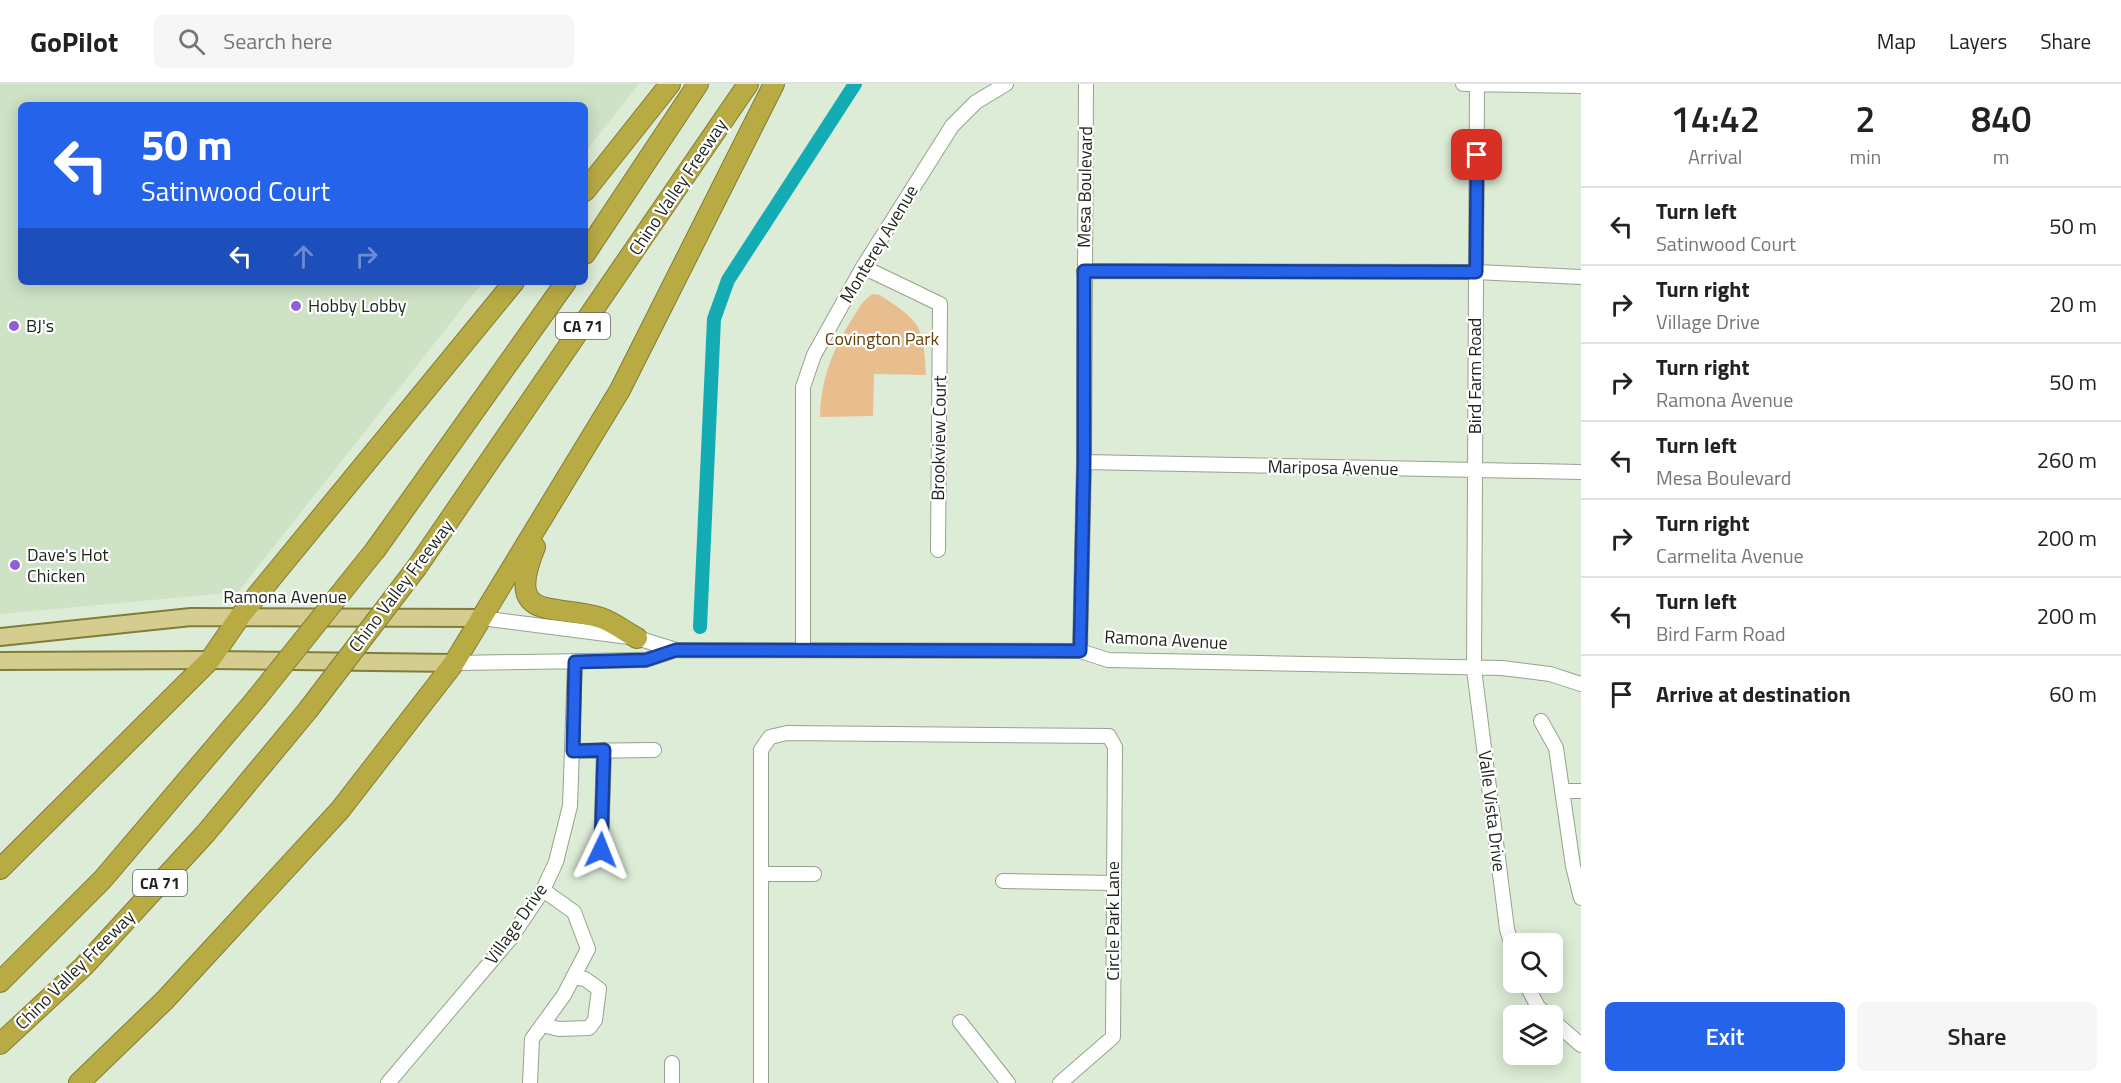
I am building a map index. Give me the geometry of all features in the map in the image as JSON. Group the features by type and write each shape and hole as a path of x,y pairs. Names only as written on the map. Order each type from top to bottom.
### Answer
{"highway":[{"path":"588,187 670,84"},
{"path":"588,249 698,84"},
{"name":"Chino Valley Freeway","path":"0,1044 92,958 206,833 308,710 417,567 748,84"},
{"path":"79,1083 165,1000 340,810 454,663 620,390 774,84"},
{"path":"0,869 210,660 242,615 512,285"},
{"name":"CA 71","path":"0,982 103,879 256,699 376,549 564,285"},
{"path":"558,492 526,568 528,597 541,608 601,618 637,638"}],"main road":[{"name":"Ramona Avenue","path":"0,637 191,617 242,615 481,618"},
{"name":"Ramona Avenue","path":"0,661 210,660 454,663"}],"street":[{"name":"Monterey Avenue","path":"803,648 803,387 814,355 863,267 952,126 976,102 1006,84"},
{"name":"Mesa Boulevard","path":"1080,651 1084,462 1086,84"},
{"path":"1463,84 1581,86"},
{"name":"Bird Farm Road","path":"1474,669 1477,84"},
{"name":"Brookview Court","path":"863,267 940,304 938,550"},
{"path":"1084,271 1476,272 1581,277"},
{"name":"Mariposa Avenue","path":"1084,462 1475,472 1581,472"},
{"name":"Ramona Avenue","path":"481,618 637,638 676,650"},
{"path":"1033,650 1062,644 1070,639 1081,624"},
{"name":"Ramona Avenue","path":"454,663 646,660 676,650 803,648 1033,650 1080,651 1108,660 1535,671 1581,684"},
{"name":"Village Drive","path":"388,1083 510,939 543,890 556,862 570,807 575,662"},
{"name":"Valle Vista Drive","path":"1474,669 1508,933"},
{"path":"1541,721 1556,747 1573,866 1581,898"},
{"name":"Circle Park Lane","path":"762,874 761,750 770,737 787,733 1109,736 1115,747 1113,1037 1060,1083"},
{"path":"601,850 604,750"},
{"path":"573,751 654,750"},
{"path":"1562,791 1581,791"},
{"path":"761,1083 762,874 814,874"},
{"path":"1003,881 1113,883"},
{"path":"530,1083 532,1039 573,977 588,949 574,912 543,890"},
{"path":"542,1025 559,1029 589,1028 596,1020 599,989 585,979 573,977"},
{"path":"960,1022 1008,1083"},
{"path":"1563,1029 1581,1045"},
{"path":"672,1063 672,1083"}],"shaded area":[{"path":"0,84 639,84 588,148 588,102 18,102 18,285 481,285 238,592 0,614"}],"green space":[{"name":"Covington Park","path":"873,294 880,295 904,312 917,326 924,345 926,375 874,374 873,416 820,417 825,378 833,354 859,308"}],"waterway":[{"path":"700,627 714,319 728,280 855,84"}],"place":[{"name":"Hobby Lobby","path":"296,306"},
{"name":"BJ's","path":"14,326"},
{"name":"Dave's Hot Chicken","path":"15,565"}],"route":[{"path":"601,850 604,750 573,751 575,662 646,660 676,650 803,648 1080,651 1084,462 1084,271 1476,272 1477,155"}]}
